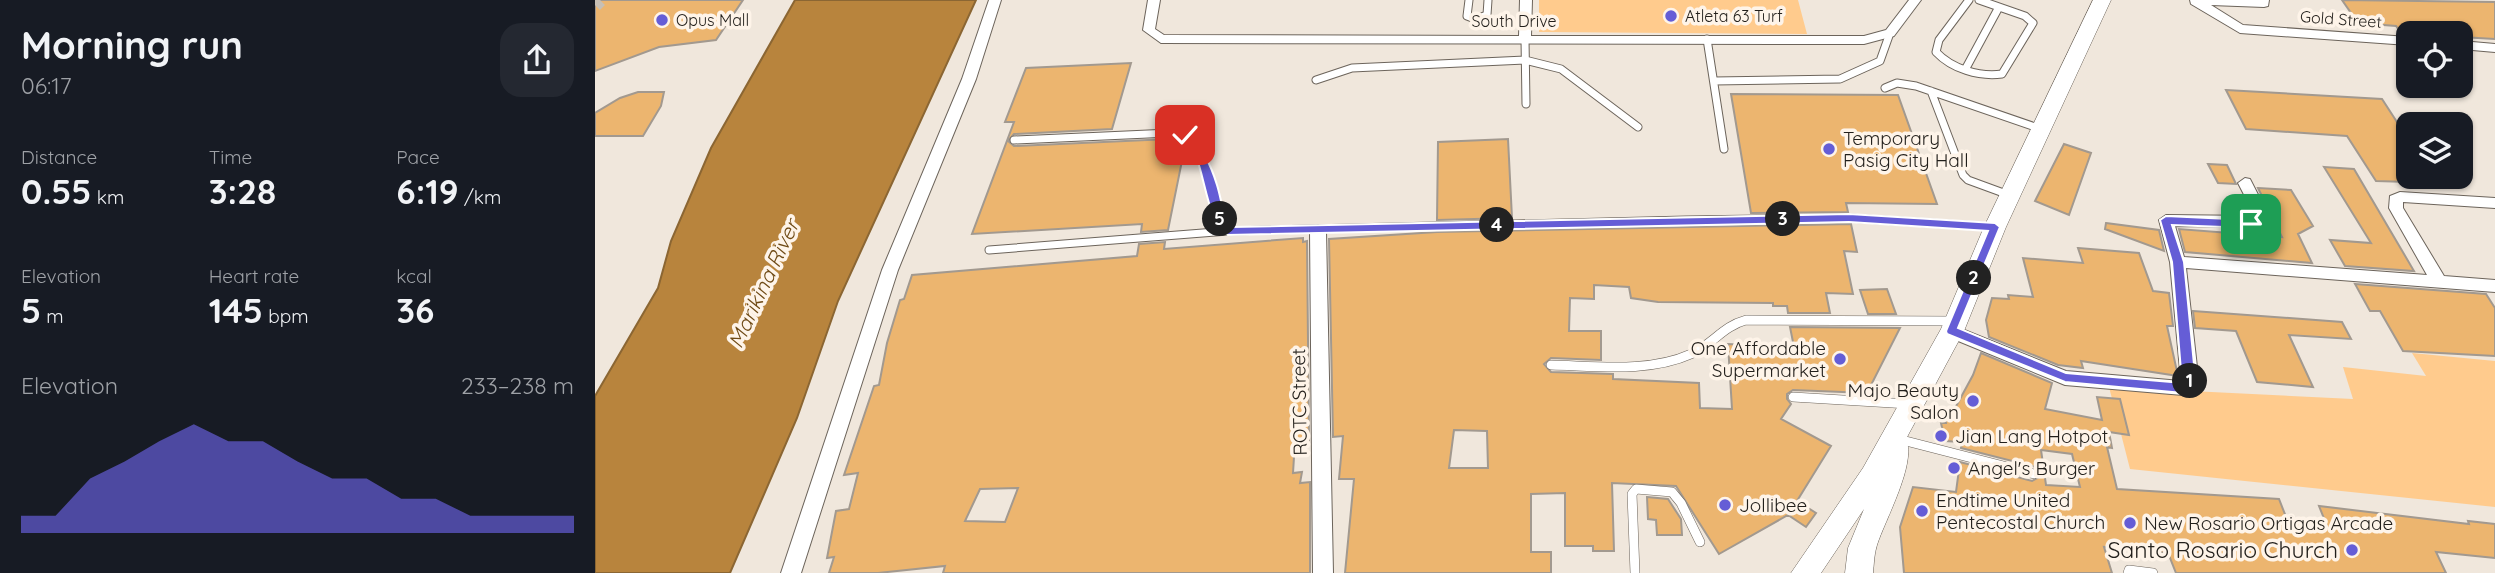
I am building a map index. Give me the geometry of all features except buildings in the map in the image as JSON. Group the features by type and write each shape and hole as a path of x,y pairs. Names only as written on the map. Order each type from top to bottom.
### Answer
{"main road":[{"path":"1805,573 1847,517 1896,435 1954,326 1995,227 2102,0"},
{"path":"1859,573 1862,548 1888,484 1896,435"}],"street":[{"path":"792,573 890,270 969,79 995,0"},
{"name":"South Drive","path":"1154,0 1149,25 1152,33 1161,38 1707,39 1884,36"},
{"path":"1525,38 1526,0"},
{"path":"1884,36 1915,0"},
{"path":"2186,0 2264,3 2263,0"},
{"name":"Gold Street","path":"2196,1 2240,29 2396,40"},
{"path":"2473,46 2495,48"},
{"path":"1954,326 2065,377 2183,388 2190,385 2178,262 2166,220 2259,222 2263,218 2245,183"},
{"path":"2439,281 2396,208 2395,200 2400,197 2495,203"},
{"name":"ROTC Street","path":"1318,231 1323,573"},
{"path":"2178,262 2495,286"}],"lane":[{"path":"1469,0 1467,16 1475,19 1487,15 1488,0"},
{"path":"1969,0 1939,40 1936,52 1944,60 1966,68 1992,76 2002,74 2033,23 2031,18 1979,0"},
{"path":"1966,68 1999,7"},
{"path":"1714,81 1840,79 1880,61 1884,36"},
{"path":"1525,38 1526,104"},
{"path":"1707,39 1724,149"},
{"path":"1316,80 1352,68 1525,60 1561,69 1638,127"},
{"path":"1885,88 1897,83 1931,91 2041,129"},
{"path":"1931,91 1963,175 1968,180 2010,195"},
{"path":"1014,139 1170,133 1185,135 1199,150 1212,185 1218,216 1228,231"},
{"path":"989,250 1228,231 1849,218 1995,227"},
{"path":"1551,365 1616,367 1678,358 1703,347 1722,328 1746,320 1954,326"},
{"path":"1793,397 1912,404"},
{"path":"1896,435 2034,474"},
{"path":"1635,573 1632,494 1636,489 1672,492 1681,503 1700,542"},
{"path":"2128,573 2129,570 2139,569 2153,573"}],"shaded area":[{"name":"Atleta 63 Turf","path":"1539,0 1798,0 1807,34 1539,32"},
{"path":"2412,353 2495,361 2495,507 2130,469 2109,387 2353,399 2343,367 2426,376"}],"water":[{"name":"Marikina River","path":"795,0 976,0 838,301 797,418 730,573 595,573 595,396 658,288 671,241 711,148"}],"tunnel":[{"path":"595,5 600,0"}],"place":[{"name":"Atleta 63 Turf","path":"1671,16"},
{"name":"Opus Mall","path":"662,20"},
{"name":"Temporary Pasig City Hall","path":"1829,149"},
{"name":"One Affordable Supermarket","path":"1840,359"},
{"name":"Majo Beauty Salon","path":"1973,401"},
{"name":"Jian Lang Hotpot","path":"1941,436"},
{"name":"Angel's Burger","path":"1954,468"},
{"name":"Jollibee","path":"1725,505"},
{"name":"Endtime United Pentecostal Church","path":"1922,511"},
{"name":"New Rosario Ortigas Arcade","path":"2130,523"},
{"name":"Santo Rosario Church","path":"2352,550"}],"route":[{"path":"1185,135 1199,150 1212,185 1213,202 1218,216 1228,231 1849,218 1995,227 1952,331 2065,377 2183,388 2190,385 2178,262 2166,220 2251,224"}]}
